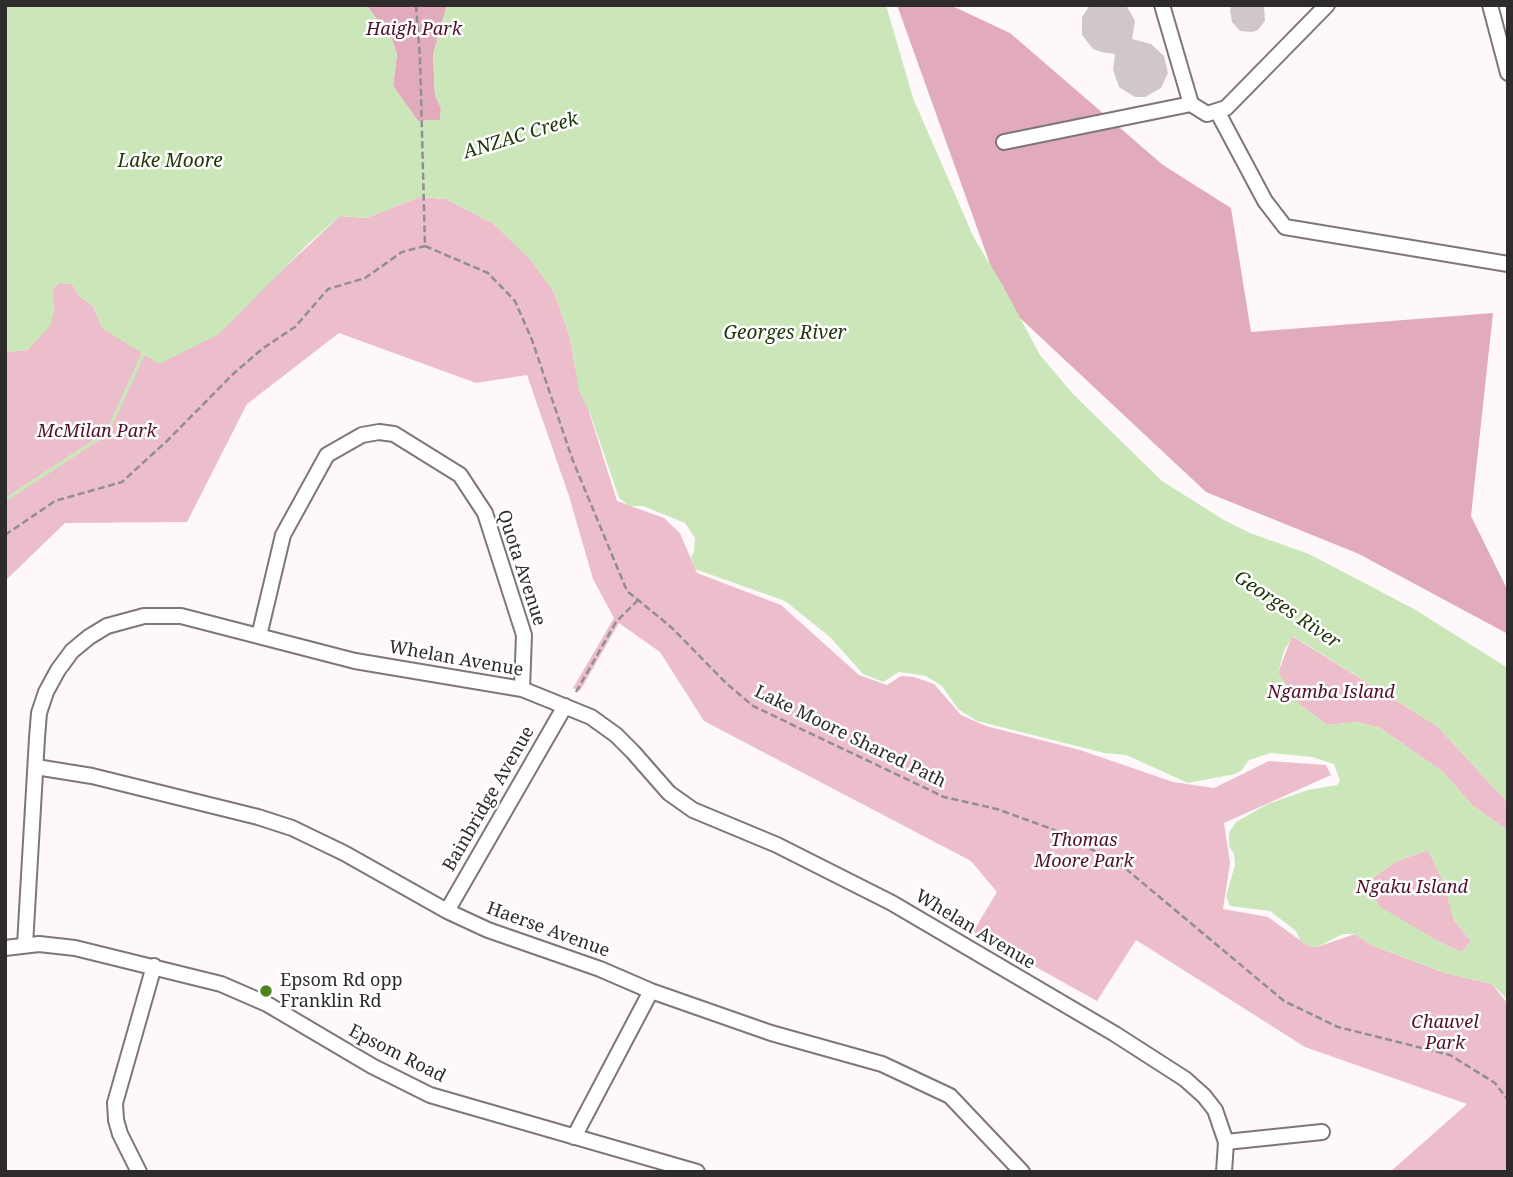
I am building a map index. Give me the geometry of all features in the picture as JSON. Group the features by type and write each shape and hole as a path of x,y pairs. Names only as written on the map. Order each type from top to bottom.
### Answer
{"street":[{"path":"1162,5 1191,104 1207,114 1226,108 1327,5"},
{"path":"1490,5 1508,73"},
{"path":"1004,142 1191,104"},
{"path":"1217,111 1265,201 1285,227 1508,264"},
{"name":"Quota Avenue","path":"259,636 284,535 327,455 362,435 379,432 394,434 460,475 485,513 524,635 522,689"},
{"name":"Whelan Avenue","path":"25,945 39,713 46,692 72,651 107,626 144,617 181,616 355,661 522,689 591,717 616,735 670,793 693,810 778,845 892,903 1115,1034 1185,1079 1215,1110 1226,1142 1224,1172"},
{"name":"Bainbridge Avenue","path":"447,911 565,706"},
{"name":"Haerse Avenue","path":"36,767 92,776 292,828 488,930 771,1033 882,1064 950,1096 1022,1172"},
{"name":"Epsom Road","path":"5,948 52,944 214,982 254,997 372,1066 430,1095 697,1172"},
{"path":"138,1172 118,1127 115,1103 154,966"},
{"path":"574,1137 651,991"},
{"path":"1226,1142 1322,1132"}],"path":[{"path":"5,535 55,501 122,482 233,374 262,349 295,327 328,289 365,278 402,251 425,246 416,5"},
{"name":"Lake Moore Shared Path","path":"425,246 488,272 515,301 532,340 572,461 627,591 671,627 726,683 753,706 944,797 997,809 1041,825 1120,864 1284,1001 1338,1027 1450,1055 1495,1083 1508,1100"},
{"path":"576,692 616,622 638,600"}],"green space":[{"name":"Haigh Park","path":"366,5 449,5 433,55 435,95 441,108 440,120 418,121 393,86 397,54 391,37"},
{"path":"897,5 950,5 1010,33 1163,165 1231,208 1251,332 1493,313 1471,516 1508,591 1508,634 1359,554 1206,492 1004,303"},
{"path":"419,197 446,199 494,224 531,260 554,292 570,337 575,367 617,501 664,518 680,533 697,573 781,605 859,675 887,685 901,676 914,677 934,684 961,715 986,726 1080,750 1173,782 1214,788 1269,761 1326,765 1331,775 1224,823 1230,863 1223,909 1268,917 1308,946 1317,947 1355,934 1371,945 1445,973 1492,984 1508,1004 1508,1172 1390,1172 1467,1104 1305,1047 1136,940 1097,1001 973,932 997,892 971,861 704,721 660,652 619,623 580,691 573,688 614,618 593,579 569,496 527,375 476,383 339,333 247,404 187,522 65,523 5,581 5,352 28,350 54,310 52,290 59,283 72,284 80,297 93,306 102,328 277,275 340,216 366,218"},
{"name":"Ngamba Island","path":"1292,636 1437,726 1508,803 1508,831 1472,805 1443,772 1380,728 1357,722 1327,725 1298,703 1278,673"},
{"name":"Ngaku Island","path":"1428,850 1444,883 1454,920 1471,941 1462,952 1379,907 1365,883 1397,861"}],"water":[{"name":"Georges River","path":"5,5 366,5 391,37 397,54 393,86 418,121 440,120 441,108 435,95 433,55 449,5 886,5 913,98 974,238 1040,355 1073,394 1162,481 1224,520 1250,533 1309,554 1414,609 1508,668 1508,803 1437,726 1293,636 1284,651 1278,673 1298,703 1327,725 1357,722 1380,728 1443,772 1472,805 1508,831 1508,1000 1492,984 1445,973 1371,945 1355,934 1343,934 1317,947 1308,946 1300,940 1296,931 1270,911 1230,906 1226,896 1235,865 1234,854 1229,846 1229,833 1236,822 1268,804 1308,790 1337,785 1340,781 1334,764 1312,757 1271,753 1249,760 1242,770 1235,774 1188,783 1126,755 1104,753 977,721 958,709 942,686 926,676 899,672 883,682 863,674 830,637 785,601 695,569 691,557 695,538 685,523 643,506 629,506 619,498 590,413 579,391 570,337 554,292 531,260 494,224 446,199 419,197 366,218 340,216 309,243 219,334 159,364 102,328 93,306 80,297 72,284 59,283 52,290 54,310 50,326 28,350 5,352","holes":["1428,850 1444,883 1454,920 1471,941 1462,952 1443,944 1380,907 1365,883 1397,861"]}],"building":[{"path":"1090,5 1126,5 1135,21 1132,39 1151,44 1164,56 1168,73 1161,88 1145,97 1135,97 1119,87 1113,70 1115,54 1093,49 1082,35 1082,17"},
{"path":"1232,5 1264,5 1265,21 1258,30 1240,31 1232,22"}],"waterway":[{"name":"ANZAC Creek","path":"5,500 107,433 144,352"}],"place":[{"name":"Epsom Rd opp Franklin Rd","path":"266,991"}],"water label":[{"name":"Lake Moore","path":"170,162"}],"park label":[{"name":"McMilan Park","path":"97,432"},
{"name":"Thomas Moore Park","path":"1084,851"},
{"name":"Chauvel Park","path":"1445,1033"}]}
